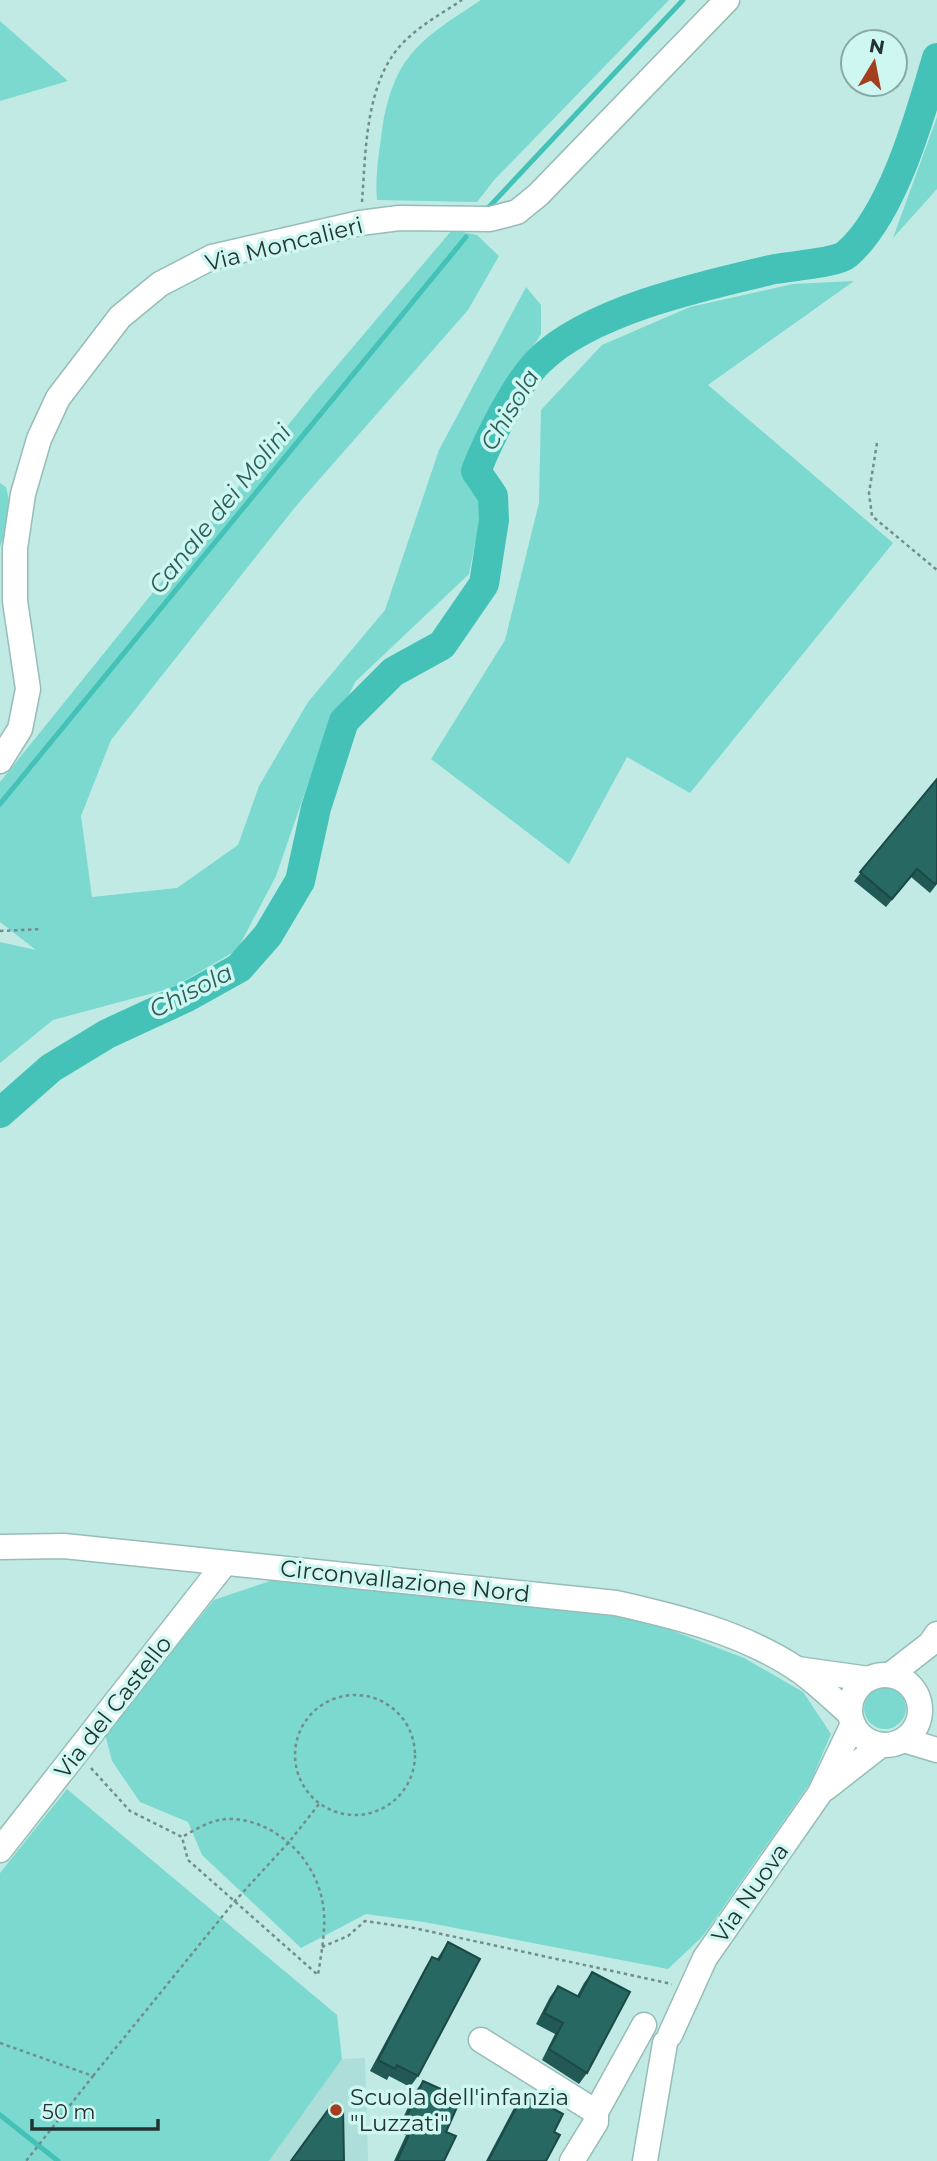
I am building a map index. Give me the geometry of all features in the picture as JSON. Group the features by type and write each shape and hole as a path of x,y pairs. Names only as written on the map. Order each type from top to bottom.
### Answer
{"street":[{"name":"Via Moncalieri","path":"0,761 20,729 28,690 15,601 15,548 23,494 39,439 58,398 120,317 160,284 212,257 360,223 399,218 490,219 517,212 538,195 727,0"},
{"name":"Circonvallazione Nord","path":"0,1547 64,1546 616,1603 693,1622 744,1641 797,1669 852,1719"},
{"name":"Via del Castello","path":"0,1850 225,1563"},
{"path":"933,1639 854,1693 852,1719 860,1734 937,1751"},
{"path":"893,1742 918,1723 925,1713 933,1639"},
{"name":"Circonvallazione Nord","path":"797,1669 879,1677"},
{"path":"879,1677 907,1683 925,1713"},
{"name":"Via Nuova","path":"645,2161 658,2033 679,1990 705,1958 820,1793 852,1719"},
{"name":"Via Nuova","path":"820,1793 893,1742"},
{"path":"572,2161 596,2122 596,2112 628,2059 658,2033"},
{"path":"481,2040 596,2112"}],"path":[{"path":"360,223 367,139 378,88 389,61 408,38 462,0"},
{"path":"877,443 869,493 872,516 937,570"},
{"path":"0,931 41,929"},
{"path":"359,1695 379,1700 396,1710 409,1726 415,1746 415,1766 408,1785 386,1806 358,1816 337,1813 319,1804 307,1792 295,1760 296,1743 312,1713 326,1703 359,1695"},
{"path":"74,1756 99,1773 130,1811 167,1826 182,1837 188,1860 318,1975 325,1932 321,1895 309,1864 289,1842 256,1824 231,1818 208,1823 182,1837"},
{"path":"26,2161 234,1902 289,1842 319,1804"},
{"path":"322,1947 348,1936 365,1921 414,1928 679,1990"},
{"path":"0,2043 93,2076"}],"shaded area":[{"path":"481,0 669,0 495,179 477,202 377,200 382,130 387,105 403,66 426,39"},
{"path":"0,21 68,81 0,101"},
{"path":"937,117 937,189 893,238"},
{"path":"452,230 477,235 499,256 468,310 296,506 111,740 81,816 92,897 177,888 238,845 259,786 308,702 385,610 439,450 526,287 541,305 541,334 478,435 468,471 483,504 469,574 355,682 312,772 276,876 237,950 172,988 53,1020 0,1063 0,942 36,950 0,922 0,782 314,393"},
{"path":"854,281 708,385 893,543 690,793 627,757 569,864 431,759 505,640 539,503 541,410 602,345 690,307 793,284"},
{"path":"0,483 6,487 12,513 0,547"},
{"path":"276,1579 642,1619 744,1658 803,1692 831,1734 810,1783 703,1936 668,1969 424,1922 366,1914 301,1948 202,1855 188,1822 140,1802 112,1761 105,1734 214,1600"},
{"path":"885,1687 900,1693 906,1708 900,1723 885,1729 870,1723 864,1708 870,1693"},
{"path":"67,1789 337,2015 342,2059 269,2161 0,2161 0,1873"},
{"name":"Scuola dell'infanzia \"Luzzati\"","path":"365,2058 368,2161 269,2161 342,2059"}],"building":[{"path":"937,779 937,882 935,884 917,869 892,899 860,872"},
{"path":"448,1942 480,1959 418,2076 397,2065 395,2069 378,2060 432,1957 439,1960"},
{"path":"592,1972 630,1992 587,2073 549,2049 563,2023 544,2013 558,1986 579,1997"},
{"path":"423,2081 461,2098 446,2132 456,2136 444,2161 397,2161 414,2124 405,2120"},
{"path":"524,2093 563,2114 554,2132 560,2135 546,2161 488,2161"},
{"path":"333,2103 343,2108 344,2161 291,2161"}],"waterway":[{"name":"Canale dei Molini","path":"488,208 683,0"},
{"name":"Chisola","path":"0,1113 51,1068 107,1034 187,997 239,968 268,935 300,881 316,808 344,721 393,672 442,645 484,584 494,520 493,496 476,471 503,413 530,371 561,343 588,327 650,302 716,283 775,269 824,262 847,254 878,215 891,190 913,135 937,58"},
{"name":"Canale dei Molini","path":"0,804 466,237"},
{"path":"0,2115 58,2161"}],"place":[{"name":"Scuola dell'infanzia \"Luzzati\"","path":"336,2110"}]}
